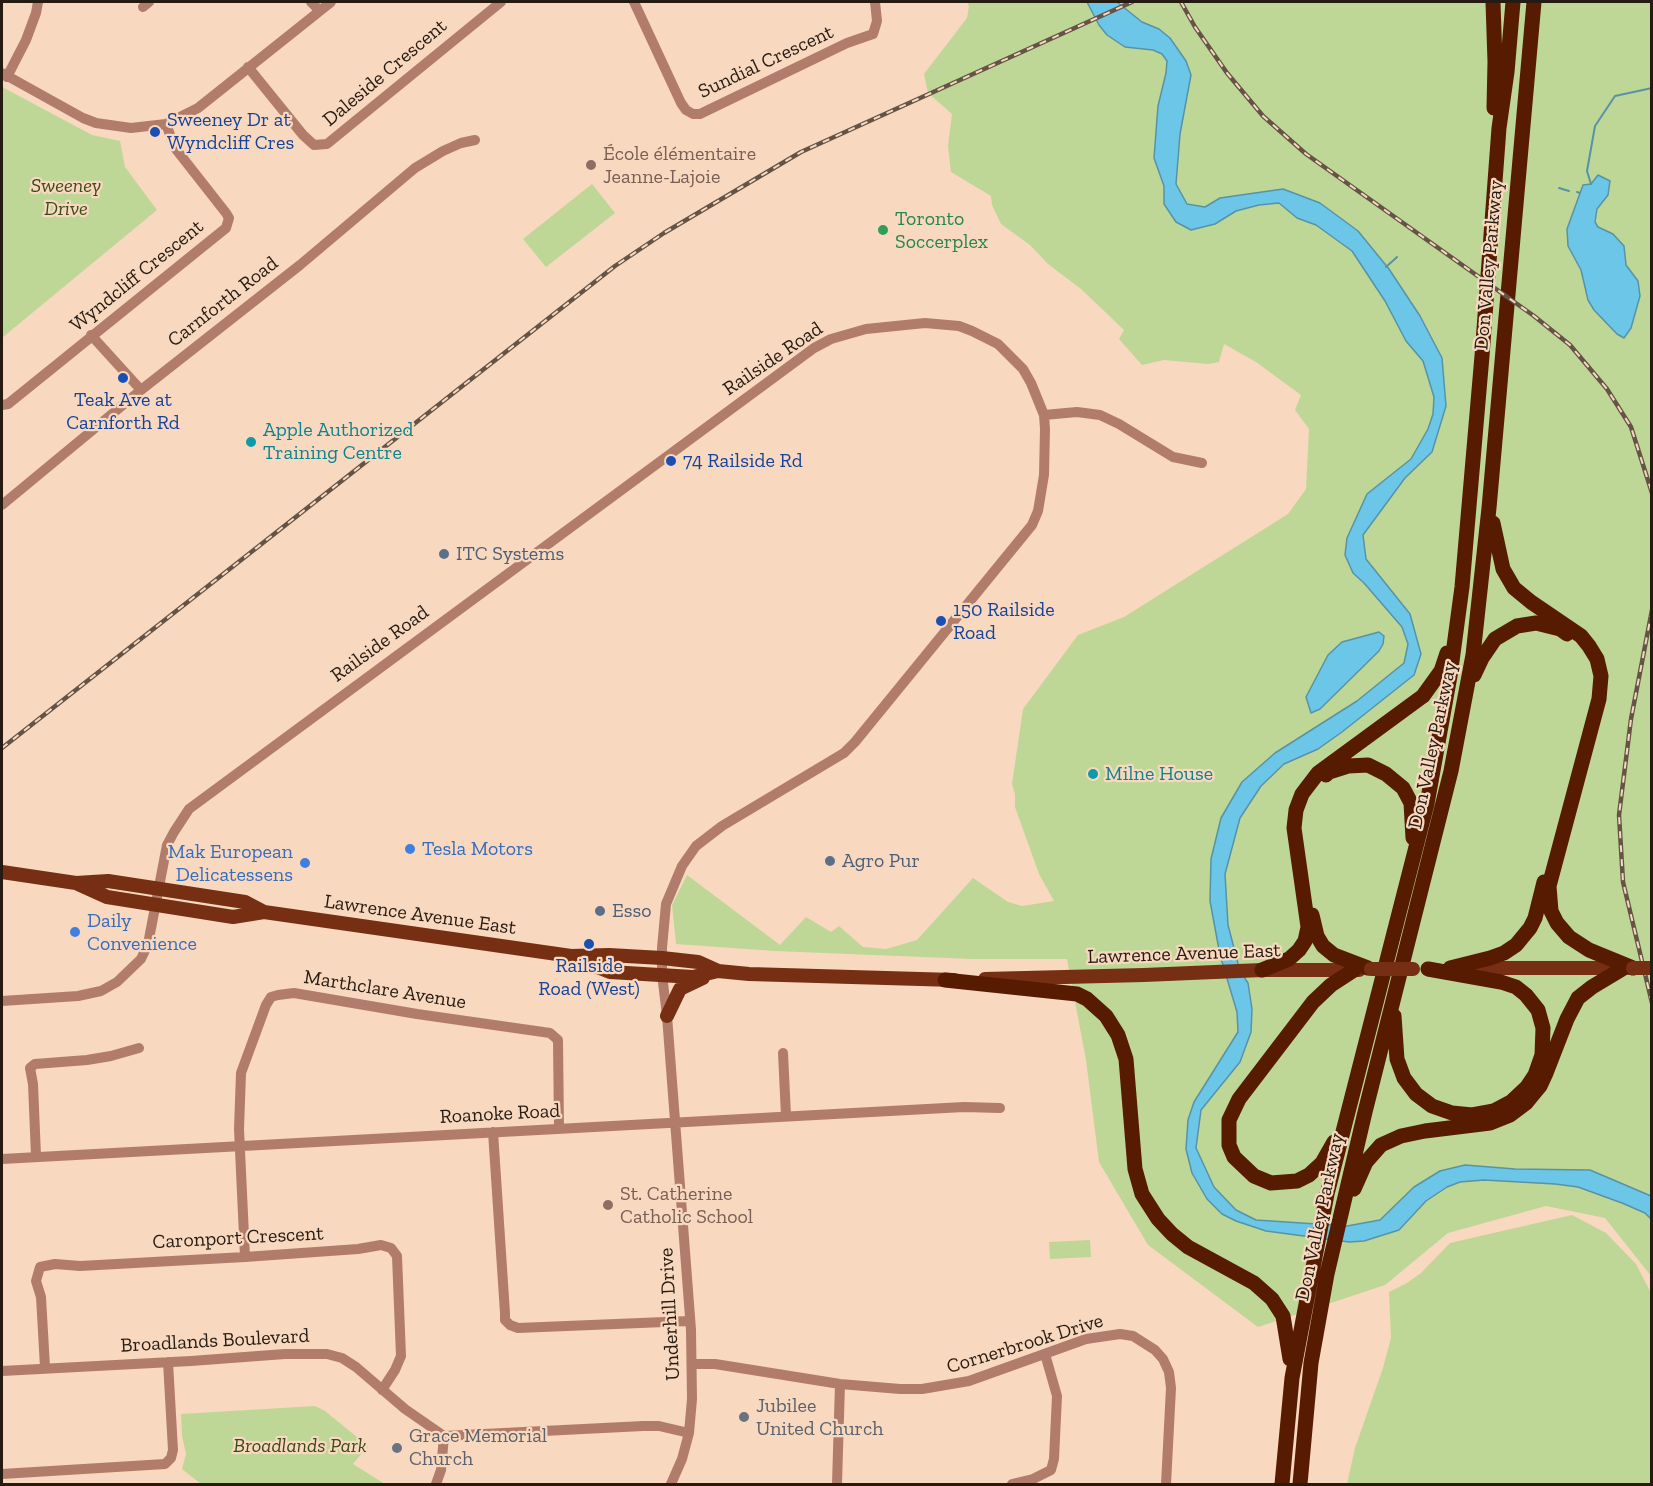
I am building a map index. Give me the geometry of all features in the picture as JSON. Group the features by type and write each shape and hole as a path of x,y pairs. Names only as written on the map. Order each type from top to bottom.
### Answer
{"highway":[{"path":"1493,2 1494,105 1499,128"},
{"name":"Don Valley Parkway","path":"1282,1485 1292,1378 1326,1194 1427,804 1440,737 1462,587 1499,128 1513,2"},
{"name":"Don Valley Parkway","path":"1300,1485 1311,1363 1341,1209 1451,771 1466,694 1479,608 1489,508 1534,2"},
{"path":"1489,508 1503,569 1514,588 1581,636 1597,659 1601,676 1599,699 1549,886 1551,911 1557,923 1569,937 1589,950 1627,968"},
{"path":"1449,968 1490,958 1510,949 1523,938 1534,918 1592,691 1591,661 1583,647 1560,629 1536,623 1517,626 1495,639 1482,658 1466,694"},
{"path":"1262,970 1289,959 1305,941 1308,927 1294,828 1296,810 1302,794 1318,773 1423,696 1441,670 1456,627"},
{"path":"1361,970 1334,955 1323,946 1317,936 1300,827 1303,805 1311,791 1329,772 1348,765 1368,765 1386,774 1403,788 1411,803 1414,849"},
{"path":"1341,1209 1352,1195 1366,1162 1381,1145 1401,1136 1425,1131 1490,1124 1510,1114 1526,1102 1543,1080 1567,1019 1578,998 1592,987 1627,968"},
{"path":"1393,1001 1397,1059 1404,1078 1416,1094 1432,1106 1452,1113 1472,1115 1494,1111 1511,1102 1527,1087 1535,1075 1542,1056 1543,1028 1538,1010 1526,995 1516,987 1501,982 1421,969"},
{"path":"1346,1118 1322,1163 1315,1171 1297,1181 1272,1183 1254,1176 1238,1163 1229,1145 1228,1120 1239,1099 1313,1002 1331,985 1361,970"},
{"path":"945,980 1077,994 1087,999 1106,1016 1118,1035 1126,1059 1136,1170 1142,1194 1158,1219 1188,1247 1254,1283 1272,1299 1284,1316 1292,1378"}],"main road":[{"name":"Lawrence Avenue East","path":"2,872 76,883 108,881 159,888 245,902 264,912"},
{"name":"Lawrence Avenue East","path":"76,883 107,897 233,917 264,912 571,956 609,955 698,962 718,971"},
{"name":"Lawrence Avenue East","path":"571,956 610,972 693,977 718,971 945,980 1262,970 1652,968"},
{"path":"667,1016 680,988 718,971"}],"street":[{"path":"38,2 26,40 4,75 83,118 96,123 131,128 166,124 198,108 331,2"},
{"path":"311,2 320,11"},
{"name":"Daleside Crescent","path":"248,67 314,146 327,144 501,2"},
{"name":"Sundial Crescent","path":"634,2 681,103 693,114 708,111 719,103 847,43 873,34 877,21 876,2"},
{"name":"Wyndcliff Crescent","path":"2,405 8,404 226,228 229,218 175,148 166,124"},
{"name":"Carnforth Road","path":"2,505 141,390 300,265 415,168 443,151 475,140"},
{"name":"Railside Road","path":"2,1001 78,996 101,991 117,982 132,969 145,951 167,845 185,813 201,798 790,365 823,344 840,336 866,329 925,323 959,326 986,337 1011,356 1031,382 1044,415 1044,475 1038,512 1032,525 844,753 722,826 696,846 682,866 666,904 662,958"},
{"path":"91,335 141,390"},
{"path":"1044,415 1077,412 1100,416 1119,424 1173,457 1202,463"},
{"name":"Underhill Drive","path":"662,958 693,1399 689,1433 682,1459 671,1485"},
{"name":"Marthclare Avenue","path":"240,1147 241,1073 266,1005 271,998 286,993 520,1030 543,1031 554,1035 558,1040 559,1128"},
{"path":"36,1156 30,1068 35,1064 85,1060 140,1048"},
{"path":"783,1053 786,1116"},
{"name":"Roanoke Road","path":"2,1159 976,1106 1000,1108"},
{"path":"493,1132 505,1313 510,1325 518,1328 689,1321"},
{"path":"240,1147 245,1257"},
{"name":"Caronport Crescent","path":"45,1367 41,1297 36,1281 40,1266 245,1257 358,1249 381,1245 391,1248 397,1256 400,1356 395,1370 382,1390"},
{"name":"Cornerbrook Drive","path":"692,1364 715,1364 840,1384 911,1390 942,1388 969,1382 1086,1339 1120,1334 1133,1336 1155,1350 1163,1359 1169,1372 1172,1388 1166,1485"},
{"name":"Broadlands Boulevard","path":"2,1371 285,1354 327,1354 347,1361 424,1424 444,1436"},
{"path":"1012,1485 1033,1479 1051,1470 1054,1459 1057,1396 1045,1354"},
{"path":"2,1474 165,1464 171,1458 173,1450 168,1362"},
{"path":"837,1485 840,1384"},
{"path":"436,1485 441,1470 444,1436 643,1426 659,1426 689,1433"}],"green space":[{"path":"967,2 1651,2 1651,1276 1605,1218 1546,1206 1448,1233 1385,1285 1258,1327 1148,1245 1099,1162 1086,1060 1067,959 972,959 775,951 676,944 672,905 687,875 780,945 806,917 831,932 839,926 863,947 886,949 917,940 973,878 1008,902 1022,906 1054,901 1039,874 1015,807 1012,784 1023,709 1078,635 1124,617 1288,514 1306,489 1309,429 1295,410 1301,395 1256,362 1224,344 1219,362 1208,364 1164,360 1142,365 1119,339 1124,330 1081,289 1048,264 1030,245 1001,224 992,205 991,196 951,172 948,146 952,114 928,93 924,74 967,18 969,6"},
{"name":"Sweeney Drive","path":"2,87 92,135 120,141 125,167 157,210 3,337"},
{"path":"592,184 615,213 546,267 523,239"},
{"path":"1572,1215 1606,1233 1636,1264 1651,1293 1651,1484 1347,1484 1355,1448 1391,1338 1389,1292 1421,1273 1450,1243"},
{"path":"1090,1240 1091,1257 1050,1259 1049,1242"},
{"name":"Broadlands Park","path":"315,1406 325,1411 368,1446 353,1464 385,1484 201,1484 182,1469 186,1454 181,1414"}],"water":[{"path":"1087,2 1117,2 1142,22 1159,29 1170,38 1186,61 1191,75 1180,134 1176,184 1187,204 1205,207 1220,198 1283,189 1320,203 1358,231 1389,269 1420,316 1442,358 1446,406 1432,452 1405,478 1363,535 1366,559 1410,614 1421,654 1414,675 1318,749 1284,764 1261,786 1240,818 1225,874 1228,925 1240,971 1248,983 1252,1009 1251,1032 1240,1062 1201,1110 1196,1148 1214,1187 1236,1210 1256,1220 1347,1226 1380,1220 1414,1187 1440,1171 1465,1165 1515,1169 1590,1170 1651,1196 1651,1219 1645,1213 1578,1187 1484,1180 1460,1182 1447,1187 1426,1201 1399,1230 1364,1241 1349,1242 1266,1231 1236,1221 1222,1214 1207,1199 1192,1173 1186,1149 1188,1120 1194,1102 1238,1032 1237,1012 1220,955 1210,901 1211,859 1221,818 1242,782 1275,753 1357,701 1404,663 1408,644 1402,627 1353,573 1345,555 1347,538 1367,494 1411,459 1428,429 1433,414 1434,397 1423,361 1406,341 1385,301 1352,251 1316,225 1297,218 1279,203 1236,211 1215,224 1191,230 1176,222 1164,204 1164,186 1154,158 1158,106 1167,61 1162,54 1153,50 1125,47 1107,35"},
{"path":"1598,175 1610,181 1608,195 1597,209 1595,222 1598,227 1613,234 1624,246 1626,265 1638,281 1640,296 1631,328 1624,338 1617,334 1594,310 1588,300 1581,270 1568,246 1567,229 1583,185 1591,184"},
{"path":"1379,632 1384,636 1379,651 1320,709 1311,713 1306,697 1328,655 1342,642"}],"waterway":[{"path":"1591,184 1587,171 1595,126 1615,96 1652,88"},
{"path":"1559,188 1569,191"},
{"path":"1386,267 1397,257"}],"railway":[{"path":"2,748 615,266 664,233 801,152 1132,2"},
{"path":"1181,2 1195,27 1227,73 1263,116 1306,154 1534,316 1570,345 1607,389 1631,427 1652,493"},
{"path":"1652,610 1631,719 1619,815 1623,882 1652,1003"}],"place":[{"name":"Sweeney Dr at Wyndcliff Cres","path":"155,132"},
{"name":"École élémentaire Jeanne-Lajoie","path":"591,165"},
{"name":"Toronto Soccerplex","path":"883,230"},
{"name":"Teak Ave at Carnforth Rd","path":"123,378"},
{"name":"Apple Authorized Training Centre","path":"251,442"},
{"name":"74 Railside Rd","path":"671,461"},
{"name":"ITC Systems","path":"444,554"},
{"name":"150 Railside Road","path":"941,621"},
{"name":"Milne House","path":"1093,774"},
{"name":"Tesla Motors","path":"410,849"},
{"name":"Agro Pur","path":"830,861"},
{"name":"Mak European Delicatessens","path":"305,863"},
{"name":"Esso","path":"600,911"},
{"name":"Daily Convenience","path":"75,932"},
{"name":"Railside Road (West)","path":"589,944"},
{"name":"St. Catherine Catholic School","path":"608,1205"},
{"name":"Jubilee United Church","path":"744,1417"},
{"name":"Grace Memorial Church","path":"397,1448"}]}
